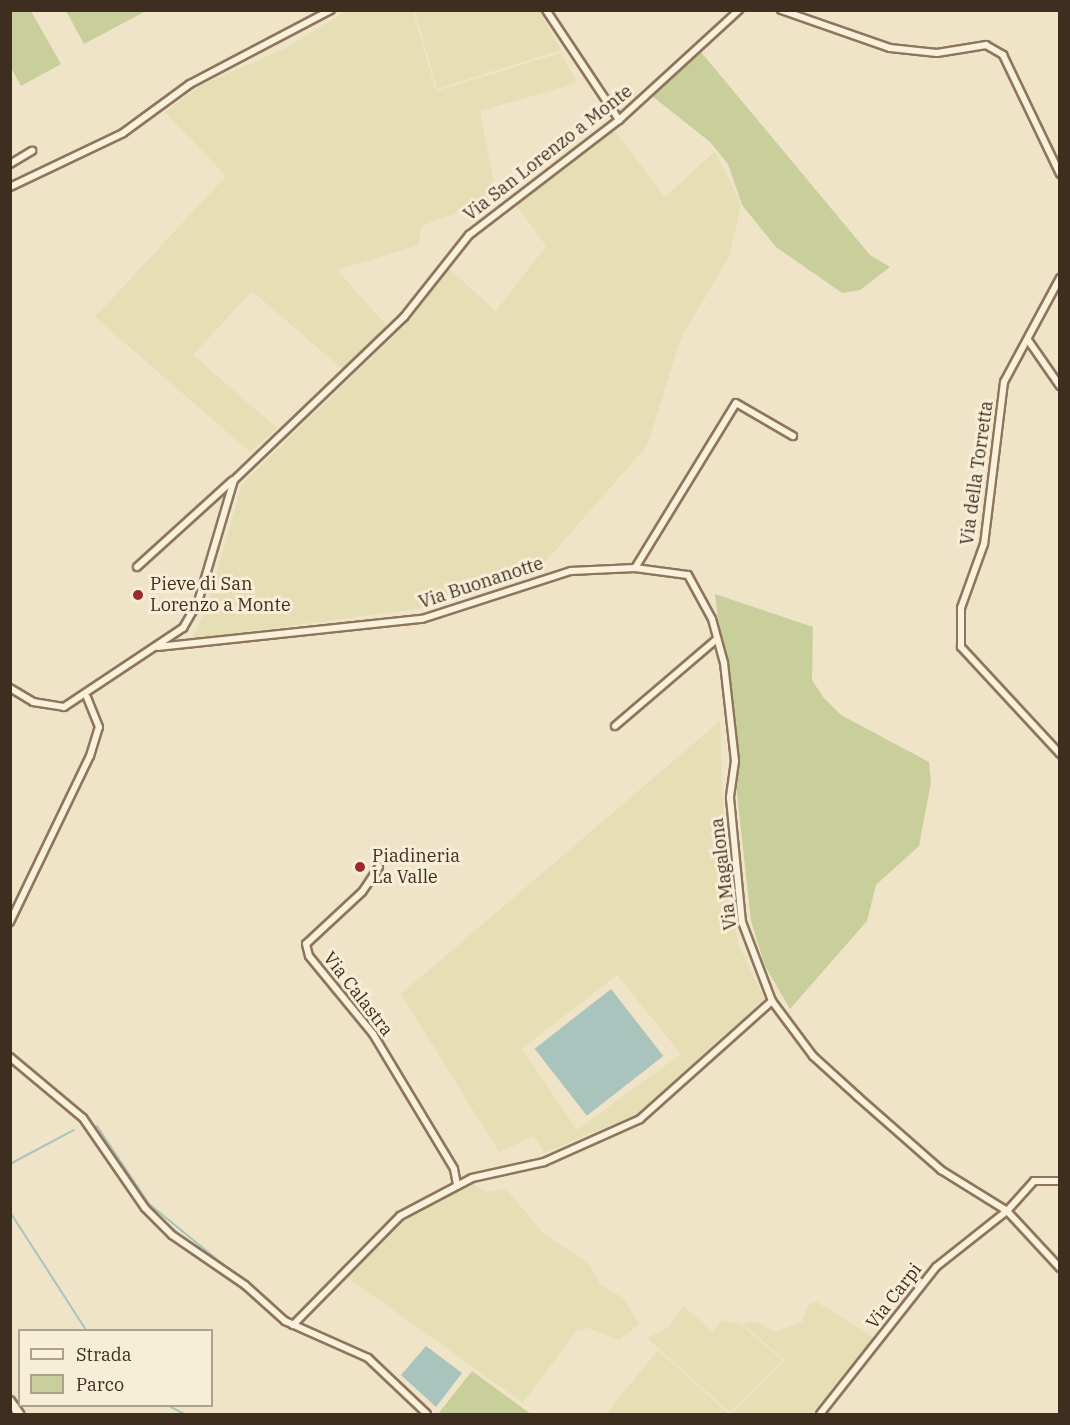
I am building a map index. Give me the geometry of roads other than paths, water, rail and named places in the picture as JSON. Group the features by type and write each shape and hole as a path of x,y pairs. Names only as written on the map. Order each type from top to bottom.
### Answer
{"street":[{"path":"10,188 123,133 190,84 331,10"},
{"path":"546,10 619,120"},
{"name":"Via San Lorenzo a Monte","path":"137,567 234,480 404,317 469,235 619,120 739,10"},
{"path":"781,10 890,48 937,52 986,45 1003,55 1059,174"},
{"path":"10,164 32,151"},
{"name":"Via della Torretta","path":"1059,278 1004,382 984,544 962,608 961,646 1059,754"},
{"path":"1028,340 1059,386"},
{"path":"635,568 736,403 794,436"},
{"name":"Via San Lorenzo a Monte","path":"10,688 49,707 87,697 129,663 158,647 183,628 195,609 234,480"},
{"name":"Via Buonanotte","path":"158,647 412,621 550,576 635,568 688,575"},
{"name":"Via Magalona","path":"688,575 717,639 735,761 730,798 742,922 772,1001 813,1056 858,1097 941,1170 1007,1210"},
{"path":"615,726 717,639"},
{"path":"10,922 90,756 99,727 87,697"},
{"name":"Via Calastra","path":"379,867 362,892 306,944 309,956 373,1034 454,1169 457,1185"},
{"path":"293,1325 400,1216 457,1185 544,1162 640,1119 772,1001"},
{"path":"10,1057 83,1118 145,1208 172,1235 293,1325 368,1358 427,1414"},
{"name":"Via Carpi","path":"820,1414 923,1281 1007,1210 1034,1180 1059,1181"},
{"path":"1007,1210 1059,1268"},
{"path":"10,1401 19,1414"}],"water":[{"path":"611,989 663,1056 587,1116 535,1049"},
{"path":"426,1346 462,1373 436,1407 401,1375"}],"waterway":[{"path":"97,1126 149,1204 241,1279"},
{"path":"10,1164 74,1130"},
{"path":"10,1212 85,1329"},
{"path":"248,1284 287,1317"},
{"path":"300,1324 373,1356 414,1398"},
{"path":"171,1407 184,1414"}],"place":[{"name":"Pieve di San Lorenzo a Monte","path":"138,595"},
{"name":"Piadineria La Valle","path":"360,867"}]}
